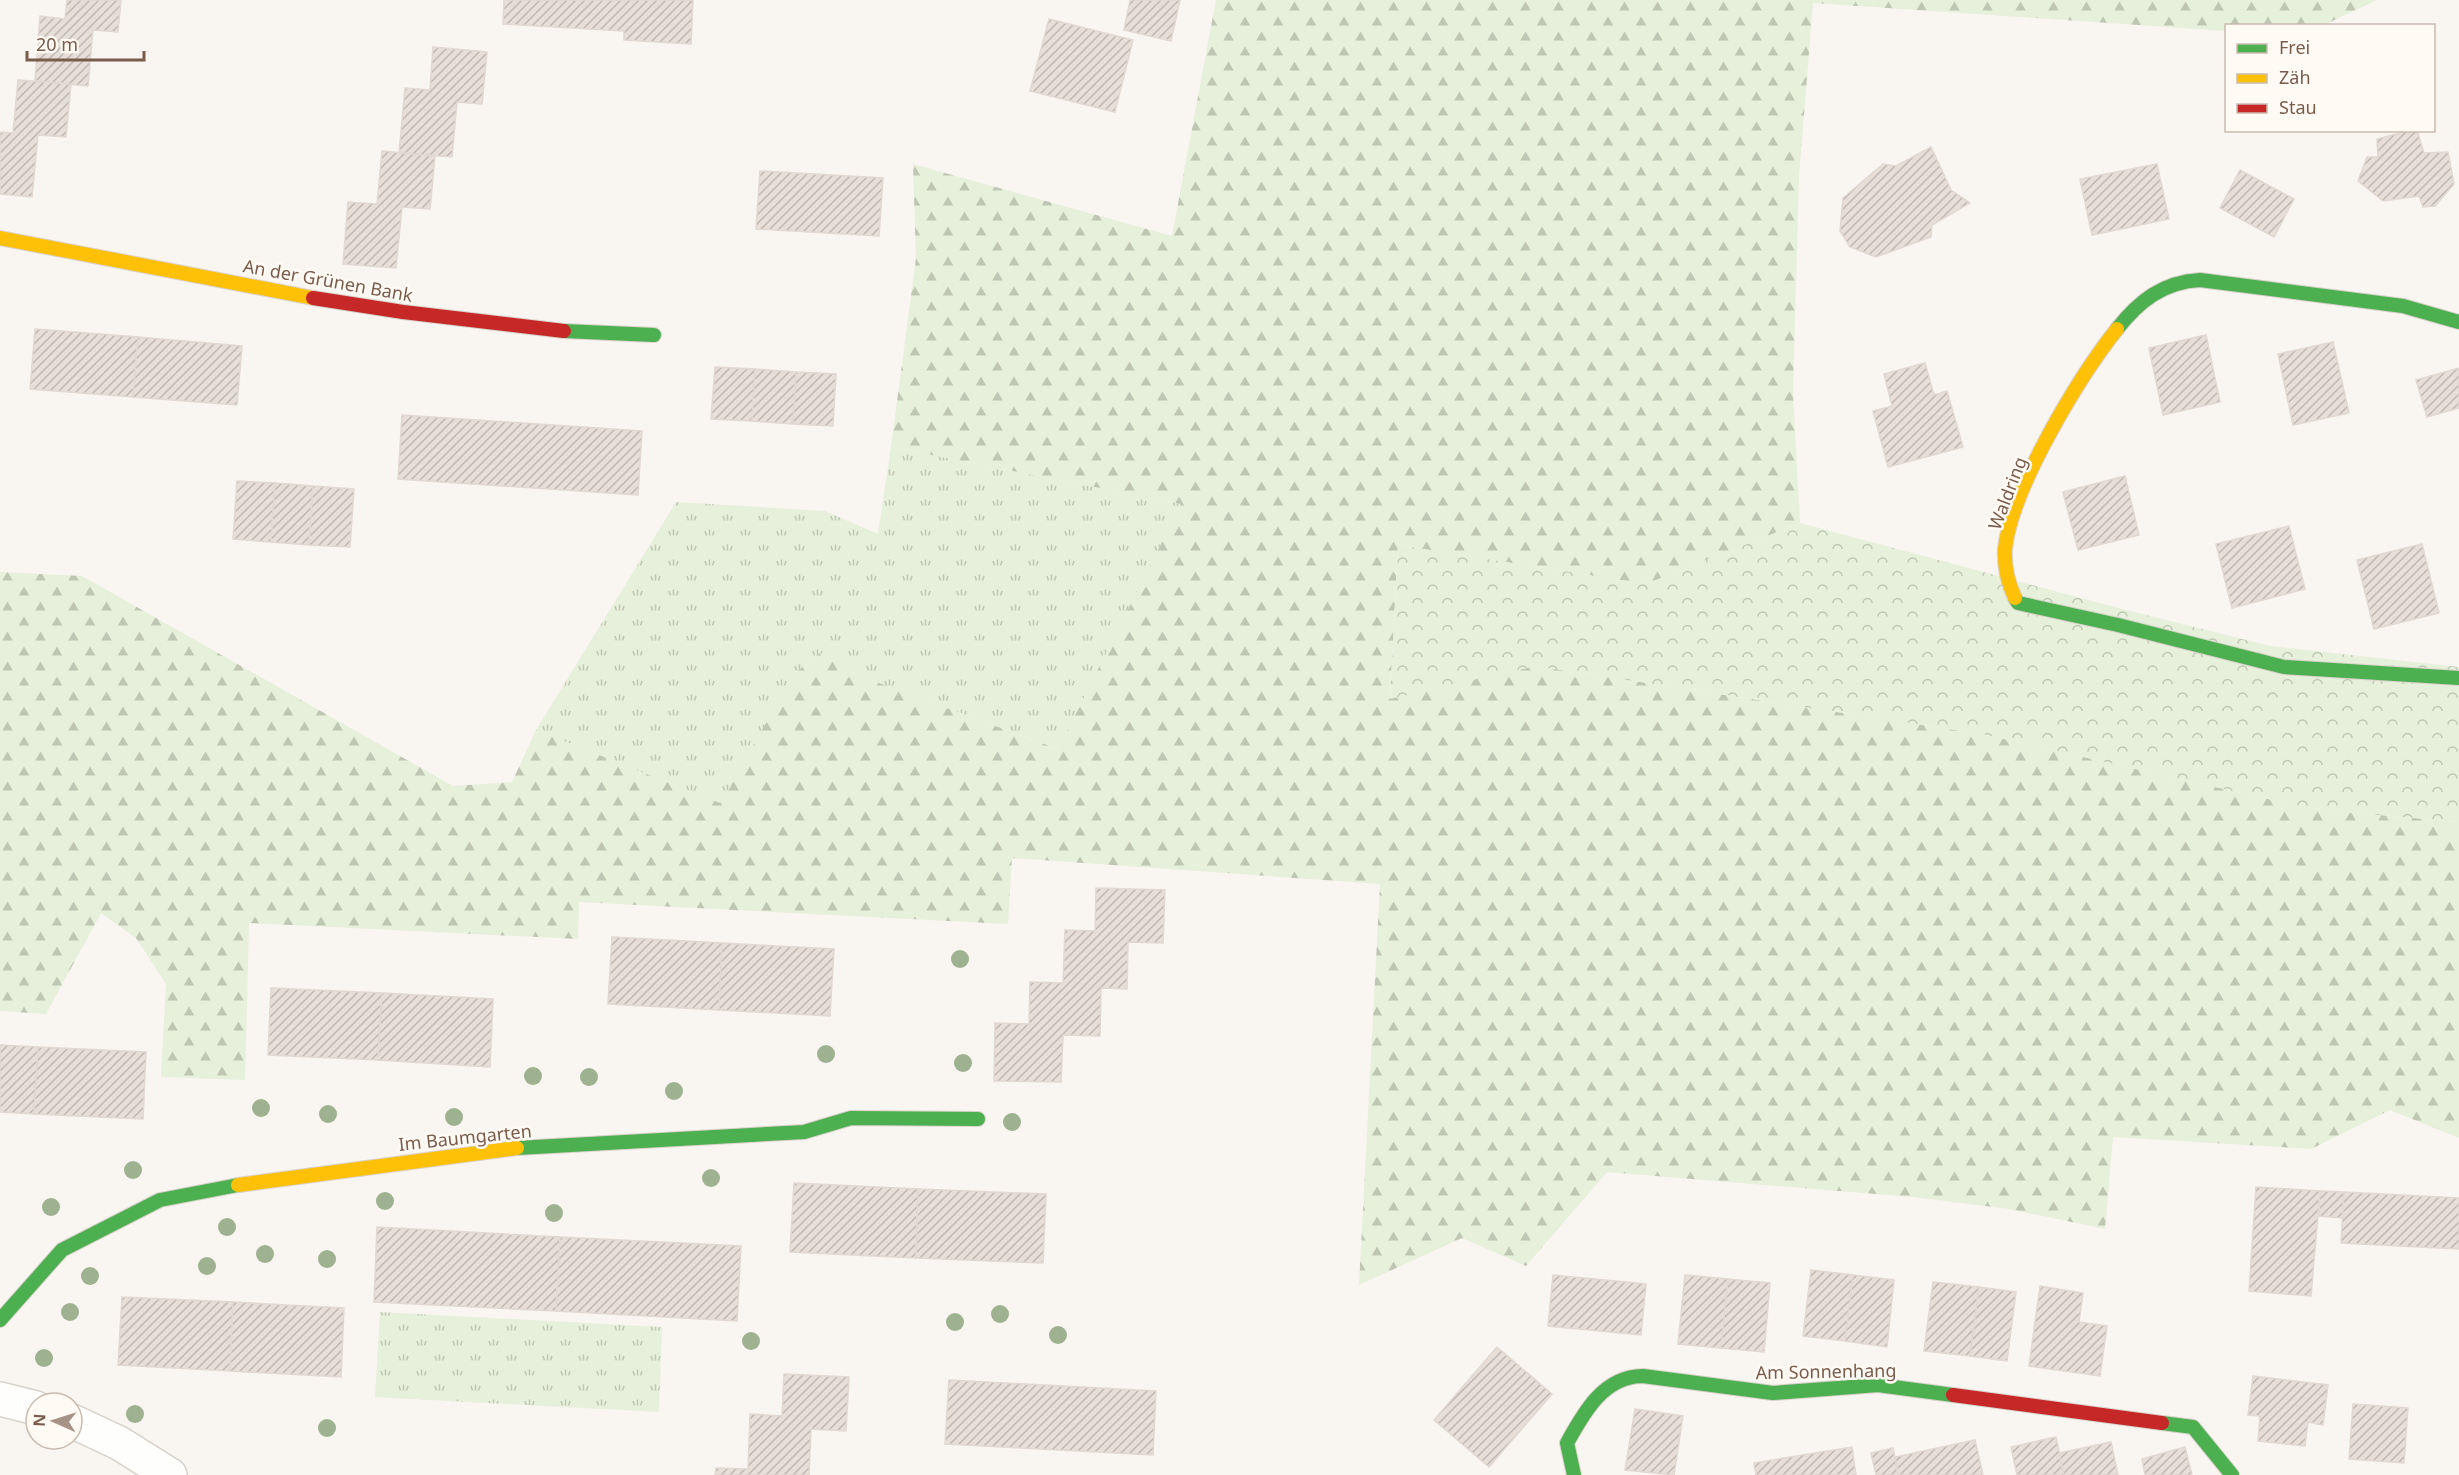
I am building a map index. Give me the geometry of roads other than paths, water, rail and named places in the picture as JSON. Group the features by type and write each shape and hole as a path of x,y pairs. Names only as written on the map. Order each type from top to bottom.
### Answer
{"street":[{"name":"An der Grünen Bank","path":"0,238 319,299 403,312 548,330 654,335"},
{"name":"Waldring","path":"2459,322 2403,306 2209,280 2187,279 2165,286 2143,300 2120,325 2092,364 2057,422 2025,487 2007,537 2005,566 2009,588 2018,603 2118,625 2284,667 2459,678"},
{"name":"Im Baumgarten","path":"0,1320 62,1250 160,1200 253,1182 502,1149 804,1132 851,1118 978,1119"},
{"name":"Am Sonnenhang","path":"1574,1475 1567,1443 1577,1424 1605,1389 1622,1378 1643,1376 1773,1393 1878,1384 2193,1427 2232,1475"},
{"path":"0,1399 24,1405"},
{"path":"84,1427 119,1443 170,1475"}]}
